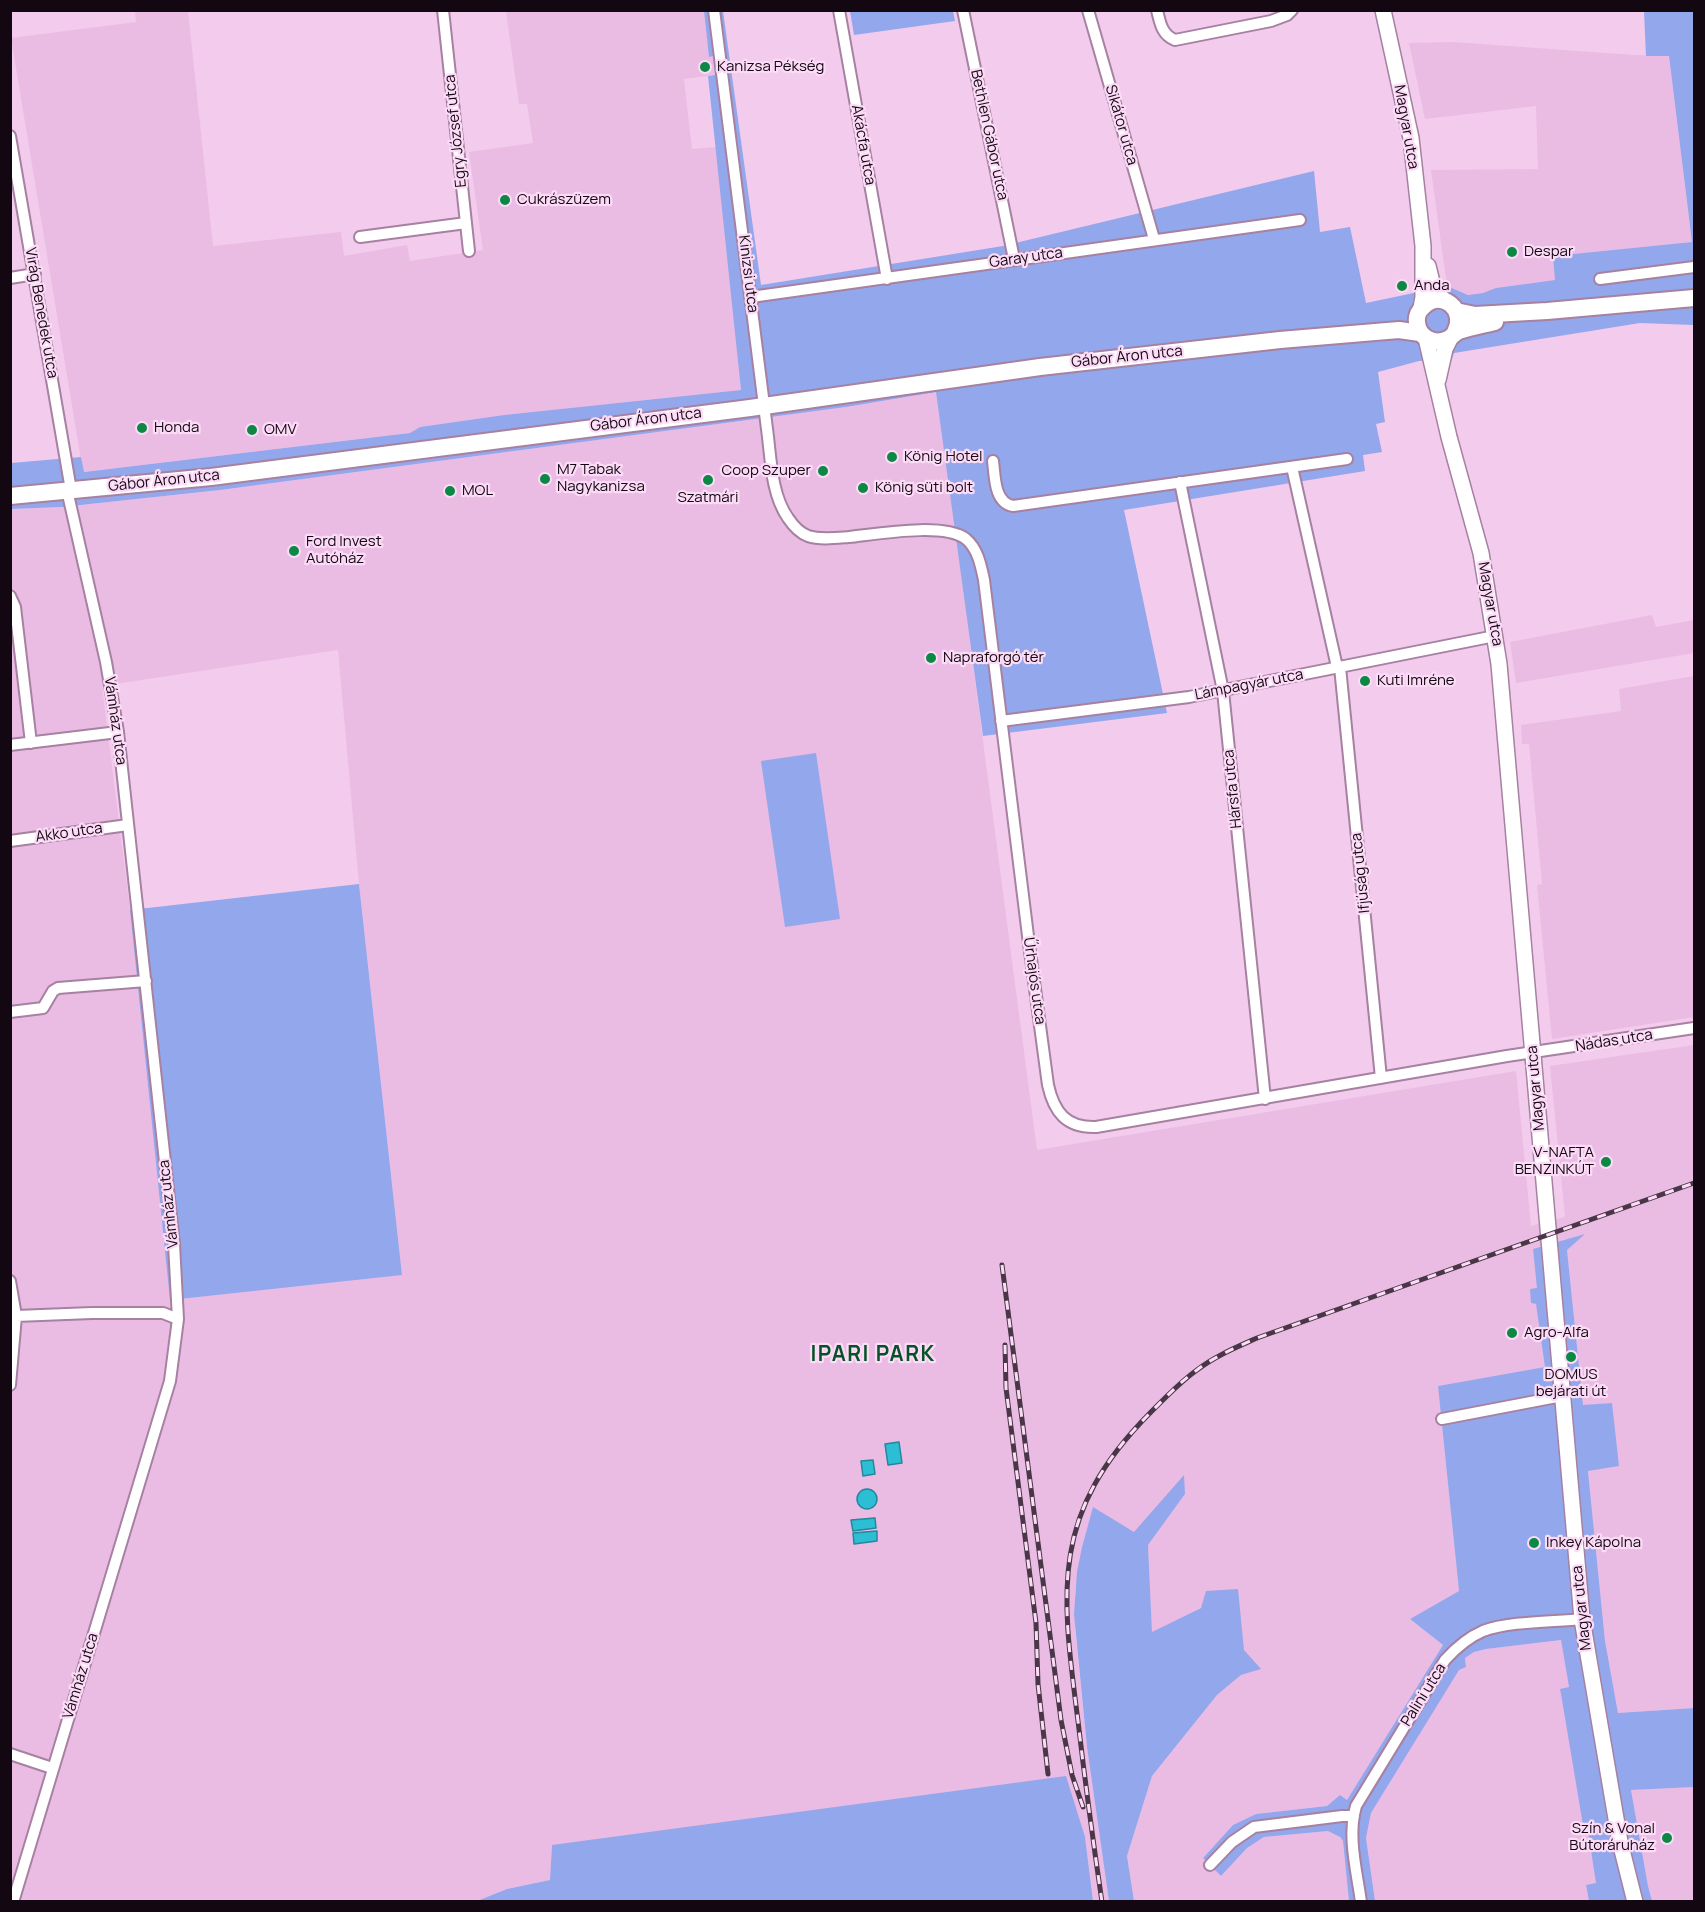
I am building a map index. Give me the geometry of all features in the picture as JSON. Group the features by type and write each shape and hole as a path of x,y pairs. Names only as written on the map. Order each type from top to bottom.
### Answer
{"main road":[{"name":"Magyar utca","path":"1383,10 1388,41 1409,123 1423,246 1423,297 1420,310"},
{"name":"Magyar utca","path":"1423,246 1434,286 1450,306"},
{"path":"1547,311 1476,326 1438,342 1423,336 1417,323 1420,310 1431,301 1475,315 1695,298"},
{"path":"1450,306 1459,319 1453,335"},
{"name":"Gábor Áron utca","path":"1280,340 1397,320 1420,310"},
{"name":"Gábor Áron utca","path":"10,496 211,477 764,406 1040,367 1280,340 1399,330 1423,336"},
{"name":"Magyar utca","path":"1437,383 1445,349 1453,335"},
{"name":"Magyar utca","path":"1423,336 1481,553 1502,682 1582,1619 1620,1842 1635,1902"}],"street":[{"name":"Egry József utca","path":"443,10 469,251"},
{"name":"Kinizsi utca","path":"714,10 777,494 787,516 800,531"},
{"name":"Akácfa utca","path":"840,10 886,279"},
{"name":"Bethlen Gábor utca","path":"963,10 1014,259"},
{"name":"Sikátor utca","path":"1088,10 1155,239"},
{"path":"1157,10 1163,31 1176,40 1272,21 1287,15 1292,10"},
{"name":"Virág Benedek utca","path":"10,136 35,274 69,490"},
{"name":"Garay utca","path":"751,297 1300,220"},
{"path":"360,237 466,223"},
{"path":"1600,279 1695,267"},
{"path":"10,278 35,274"},
{"path":"993,461 1000,497 1008,505 1347,459"},
{"name":"Ifjúság utca","path":"1292,466 1339,667 1382,1078"},
{"name":"Hársfa utca","path":"1180,482 1223,691 1266,1099"},
{"name":"Vámház utca","path":"12,1902 171,1381 178,1318 174,1244 118,732 106,662 69,490"},
{"name":"Űrhajós utca","path":"800,531 811,537 832,538 942,530 965,538 979,559 984,580 1048,1084 1052,1102 1066,1119 1081,1126 1096,1127 1533,1052"},
{"path":"10,596 15,607 30,743"},
{"name":"Lámpagyár utca","path":"1001,721 1223,691 1495,636"},
{"path":"10,746 118,732"},
{"name":"Akko utca","path":"10,841 128,825"},
{"path":"10,1012 43,1008 53,991 58,988 146,981"},
{"name":"Nádas utca","path":"1533,1052 1695,1028"},
{"path":"10,1281 16,1316 10,1385"},
{"path":"16,1316 163,1313 178,1318"},
{"path":"1442,1419 1562,1396"},
{"name":"Palini utca","path":"1361,1902 1353,1828 1359,1801 1438,1671 1452,1652 1474,1636 1491,1628 1582,1619"},
{"path":"10,1754 52,1768"},
{"path":"1210,1865 1232,1842 1254,1827 1354,1816"}],"shaded area":[{"path":"135,11 188,11 213,246 341,232 344,256 407,245 410,261 483,250 469,152 533,143 527,104 519,104 506,11 704,11 709,56 713,56 715,75 684,79 692,149 717,147 741,390 504,415 420,427 410,433 83,472 11,38 136,22"},
{"path":"704,11 723,11 761,285 1003,246 1314,171 1320,232 1350,227 1366,303 1447,286 1468,295 1496,288 1555,280 1553,256 1692,242 1669,56 1646,56 1644,11 1694,11 1694,325 1640,323 1454,353 1451,361 1419,361 1378,372 1385,422 1376,424 1382,452 1363,455 1365,471 1124,510 1167,713 983,736 936,392 846,407 220,490 62,507 11,509 11,463 81,457 84,472 410,433 420,427 504,415 741,390 708,76 715,75 713,56 709,57"},
{"path":"850,11 953,11 955,21 854,35"},
{"path":"1453,42 1669,56 1692,242 1553,256 1556,280 1497,288 1468,295 1447,286 1431,170 1538,169 1536,106 1425,119 1409,43"},
{"path":"937,392 1037,1150 1516,1071 1531,1226 1565,1217 1550,1066 1694,1045 1694,1708 1618,1713 1605,1641 1588,1470 1618,1466 1612,1403 1583,1406 1567,1250 1583,1235 1533,1249 1538,1288 1531,1303 1536,1304 1546,1367 1438,1386 1459,1591 1410,1619 1443,1645 1347,1800 1340,1795 1327,1806 1256,1814 1233,1825 1203,1858 1221,1876 1247,1848 1264,1837 1328,1831 1343,1841 1349,1901 1134,1901 1127,1856 1152,1776 1217,1695 1241,1675 1202,1607 1152,1633 1148,1545 1185,1494 1134,1532 1093,1508 1082,1547 1075,1593 1075,1628 1087,1747 1109,1901 1093,1901 1085,1837 552,1845 550,1880 507,1889 477,1901 11,1901 10,509 62,507 220,490 846,407","holes":["338,650 359,884 402,1274 170,1299 130,910 102,686"]},
{"path":"1652,615 1656,627 1694,620 1694,653 1516,683 1510,642"},
{"path":"1694,676 1694,1017 1552,1039 1537,885 1542,884 1529,744 1522,744 1521,725 1621,711 1619,689"},
{"path":"816,753 840,919 785,927 761,761"},
{"path":"359,884 402,1275 170,1300 130,910"},
{"path":"1585,1234 1567,1250 1583,1405 1612,1403 1619,1466 1588,1471 1605,1641 1618,1713 1694,1708 1694,1787 1631,1790 1652,1901 1589,1901 1586,1885 1596,1883 1588,1831 1584,1831 1560,1689 1569,1687 1561,1640 1486,1649 1474,1652 1465,1658 1466,1667 1459,1670 1371,1813 1366,1838 1375,1901 1349,1901 1343,1841 1328,1831 1264,1837 1247,1848 1221,1876 1203,1858 1233,1825 1256,1814 1327,1806 1340,1795 1347,1800 1443,1645 1410,1619 1459,1591 1438,1386 1545,1367 1536,1304 1531,1303 1530,1289 1537,1288 1533,1249"},
{"path":"899,1442 902,1463 888,1465 885,1444"},
{"path":"873,1460 875,1474 863,1476 861,1461"},
{"path":"1184,1475 1185,1494 1148,1545 1152,1632 1201,1608 1206,1591 1238,1589 1244,1650 1261,1669 1241,1675 1217,1695 1152,1776 1127,1856 1134,1901 1109,1901 1087,1747 1074,1614 1077,1572 1093,1507 1134,1532"},
{"path":"867,1489 874,1492 877,1499 874,1506 867,1509 860,1506 857,1499 860,1492"},
{"path":"875,1518 876,1528 853,1531 851,1520"},
{"path":"877,1531 877,1541 854,1544 853,1533"},
{"path":"1561,1640 1569,1687 1585,1831 1588,1831 1597,1883 1586,1885 1589,1901 1375,1901 1366,1838 1371,1813 1459,1669 1466,1667 1465,1658 1474,1652 1486,1649"},
{"path":"1066,1776 1085,1837 1093,1901 477,1901 507,1889 550,1880 552,1845"},
{"name":"Szín & Vonal Bútoráruház","path":"1694,1787 1694,1901 1652,1901 1631,1790"}],"railway":[{"path":"1102,1902 1072,1674 1067,1593 1070,1556 1079,1520 1094,1485 1117,1450 1173,1390 1211,1360 1234,1348 1694,1183"},
{"path":"1002,1265 1061,1720 1072,1775 1083,1807"},
{"path":"1005,1345 1006,1388 1036,1623 1038,1684 1048,1774"}],"place":[{"name":"Kanizsa Pékség","path":"705,67"},
{"name":"Cukrászüzem","path":"505,200"},
{"name":"Despar","path":"1512,252"},
{"name":"Anda","path":"1402,286"},
{"name":"Honda","path":"142,428"},
{"name":"OMV","path":"252,430"},
{"name":"König Hotel","path":"892,457"},
{"name":"Coop Szuper","path":"823,471"},
{"name":"M7 Tabak Nagykanizsa","path":"545,479"},
{"name":"Szatmári","path":"708,480"},
{"name":"König süti bolt","path":"863,488"},
{"name":"MOL","path":"450,491"},
{"name":"Ford Invest Autóház","path":"294,551"},
{"name":"Napraforgó tér","path":"931,658"},
{"name":"Kuti Imréne","path":"1365,681"},
{"name":"V-NAFTA BENZINKÚT","path":"1606,1162"},
{"name":"Agro-Alfa","path":"1512,1333"},
{"name":"DOMUS bejárati út","path":"1571,1357"},
{"name":"Inkey Kápolna","path":"1534,1543"},
{"name":"Szín & Vonal Bútoráruház","path":"1667,1838"}],"district":[{"name":"IPARI PARK","path":"873,1355"}]}
